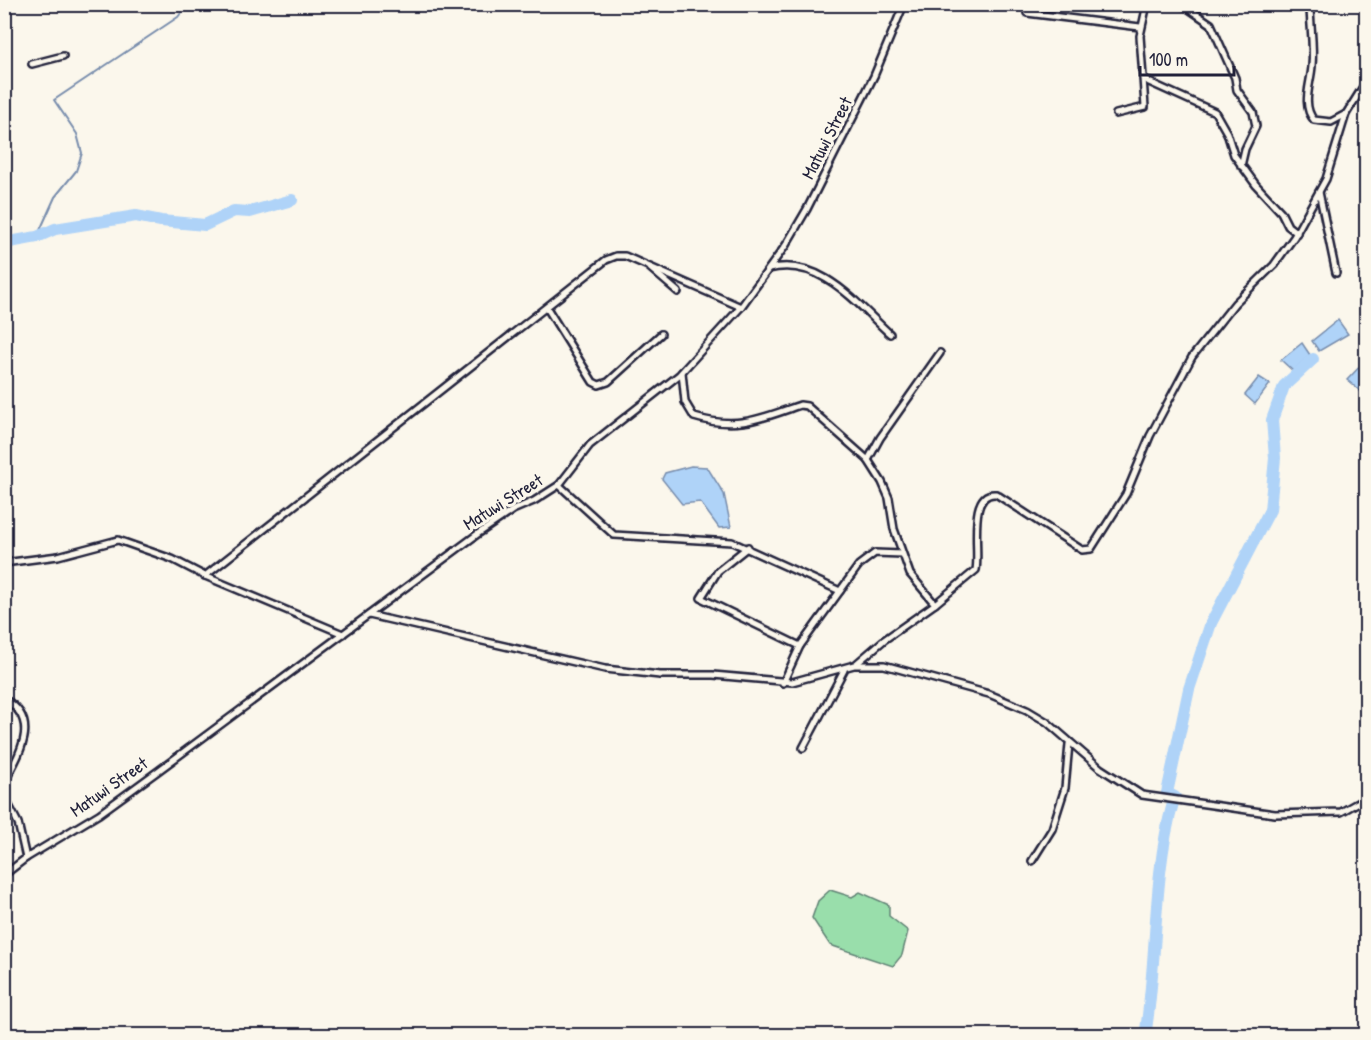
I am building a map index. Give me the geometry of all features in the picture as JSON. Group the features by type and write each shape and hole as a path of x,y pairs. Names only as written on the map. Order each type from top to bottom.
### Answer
{"street":[{"name":"Matuwi Street","path":"4,875 26,858 99,814 513,510 534,501 559,485 590,445 682,372 741,307 769,269 807,209 874,76 904,4"},
{"path":"1116,114 1145,107 1140,27 1148,4"},
{"path":"1178,4 1211,24 1235,78 1237,90 1253,112 1256,126 1241,166"},
{"path":"1189,9 1197,4"},
{"path":"1310,4 1312,66 1307,90 1310,115 1314,120 1327,123 1346,114"},
{"path":"1027,13 1140,27"},
{"path":"32,64 63,56"},
{"path":"1143,76 1149,82 1215,112 1227,133 1232,152 1241,166 1281,212 1288,226 1297,233"},
{"path":"369,615 605,669 660,675 735,677 783,683 844,670 854,665 976,570 978,542 976,514 983,497 990,493 996,494 1082,550 1091,549 1126,494 1150,436 1192,357 1235,303 1287,249 1297,233 1332,164 1346,114 1366,82"},
{"path":"1319,192 1336,273"},
{"path":"205,576 606,260 616,255 645,264 741,307"},
{"path":"645,264 678,292"},
{"path":"769,269 791,266 817,273 839,287 890,334"},
{"path":"547,308 593,382 599,385 607,384 661,334"},
{"path":"868,460 880,438 940,353"},
{"path":"682,372 685,402 694,417 720,425 759,420 800,405 807,406 868,460 886,489 902,554 915,582 934,599 935,604"},
{"path":"559,485 614,535 732,542 748,547 840,591"},
{"path":"4,563 58,556 114,540 172,559 205,576 343,634"},
{"path":"748,547 718,571 701,598 800,646"},
{"path":"783,683 800,646 868,555 880,552 902,554"},
{"path":"854,665 884,665 1005,700 1047,722 1070,744 1132,792 1152,797 1275,814 1341,812 1366,796"},
{"path":"803,748 844,670"},
{"path":"4,699 22,712 25,722 19,757 4,783"},
{"path":"1032,861 1052,829 1065,789 1070,744"},
{"path":"4,796 18,824 26,858"}],"green space":[{"path":"830,890 852,897 860,892 889,905 889,916 908,931 902,955 893,966 830,945 812,918 818,901"}],"water":[{"path":"1338,320 1348,334 1319,351 1312,341"},
{"path":"1302,343 1310,355 1293,371 1281,360"},
{"path":"1365,361 1366,363 1366,396 1347,380"},
{"path":"1259,377 1270,384 1255,404 1245,395"},
{"path":"691,466 707,467 724,494 731,527 719,528 700,502 682,504 662,479 665,473"}],"waterway":[{"path":"37,237 55,197 76,171 82,153 77,134 54,100 178,17 188,4"},
{"path":"4,243 37,237 55,229 136,216 205,225 234,211 250,212 292,200"},
{"path":"1175,797 1167,793 1189,689 1211,623 1270,510 1275,458 1272,420 1284,386 1313,359"},
{"path":"1145,1036 1152,978 1158,889 1166,831 1173,803"}]}
